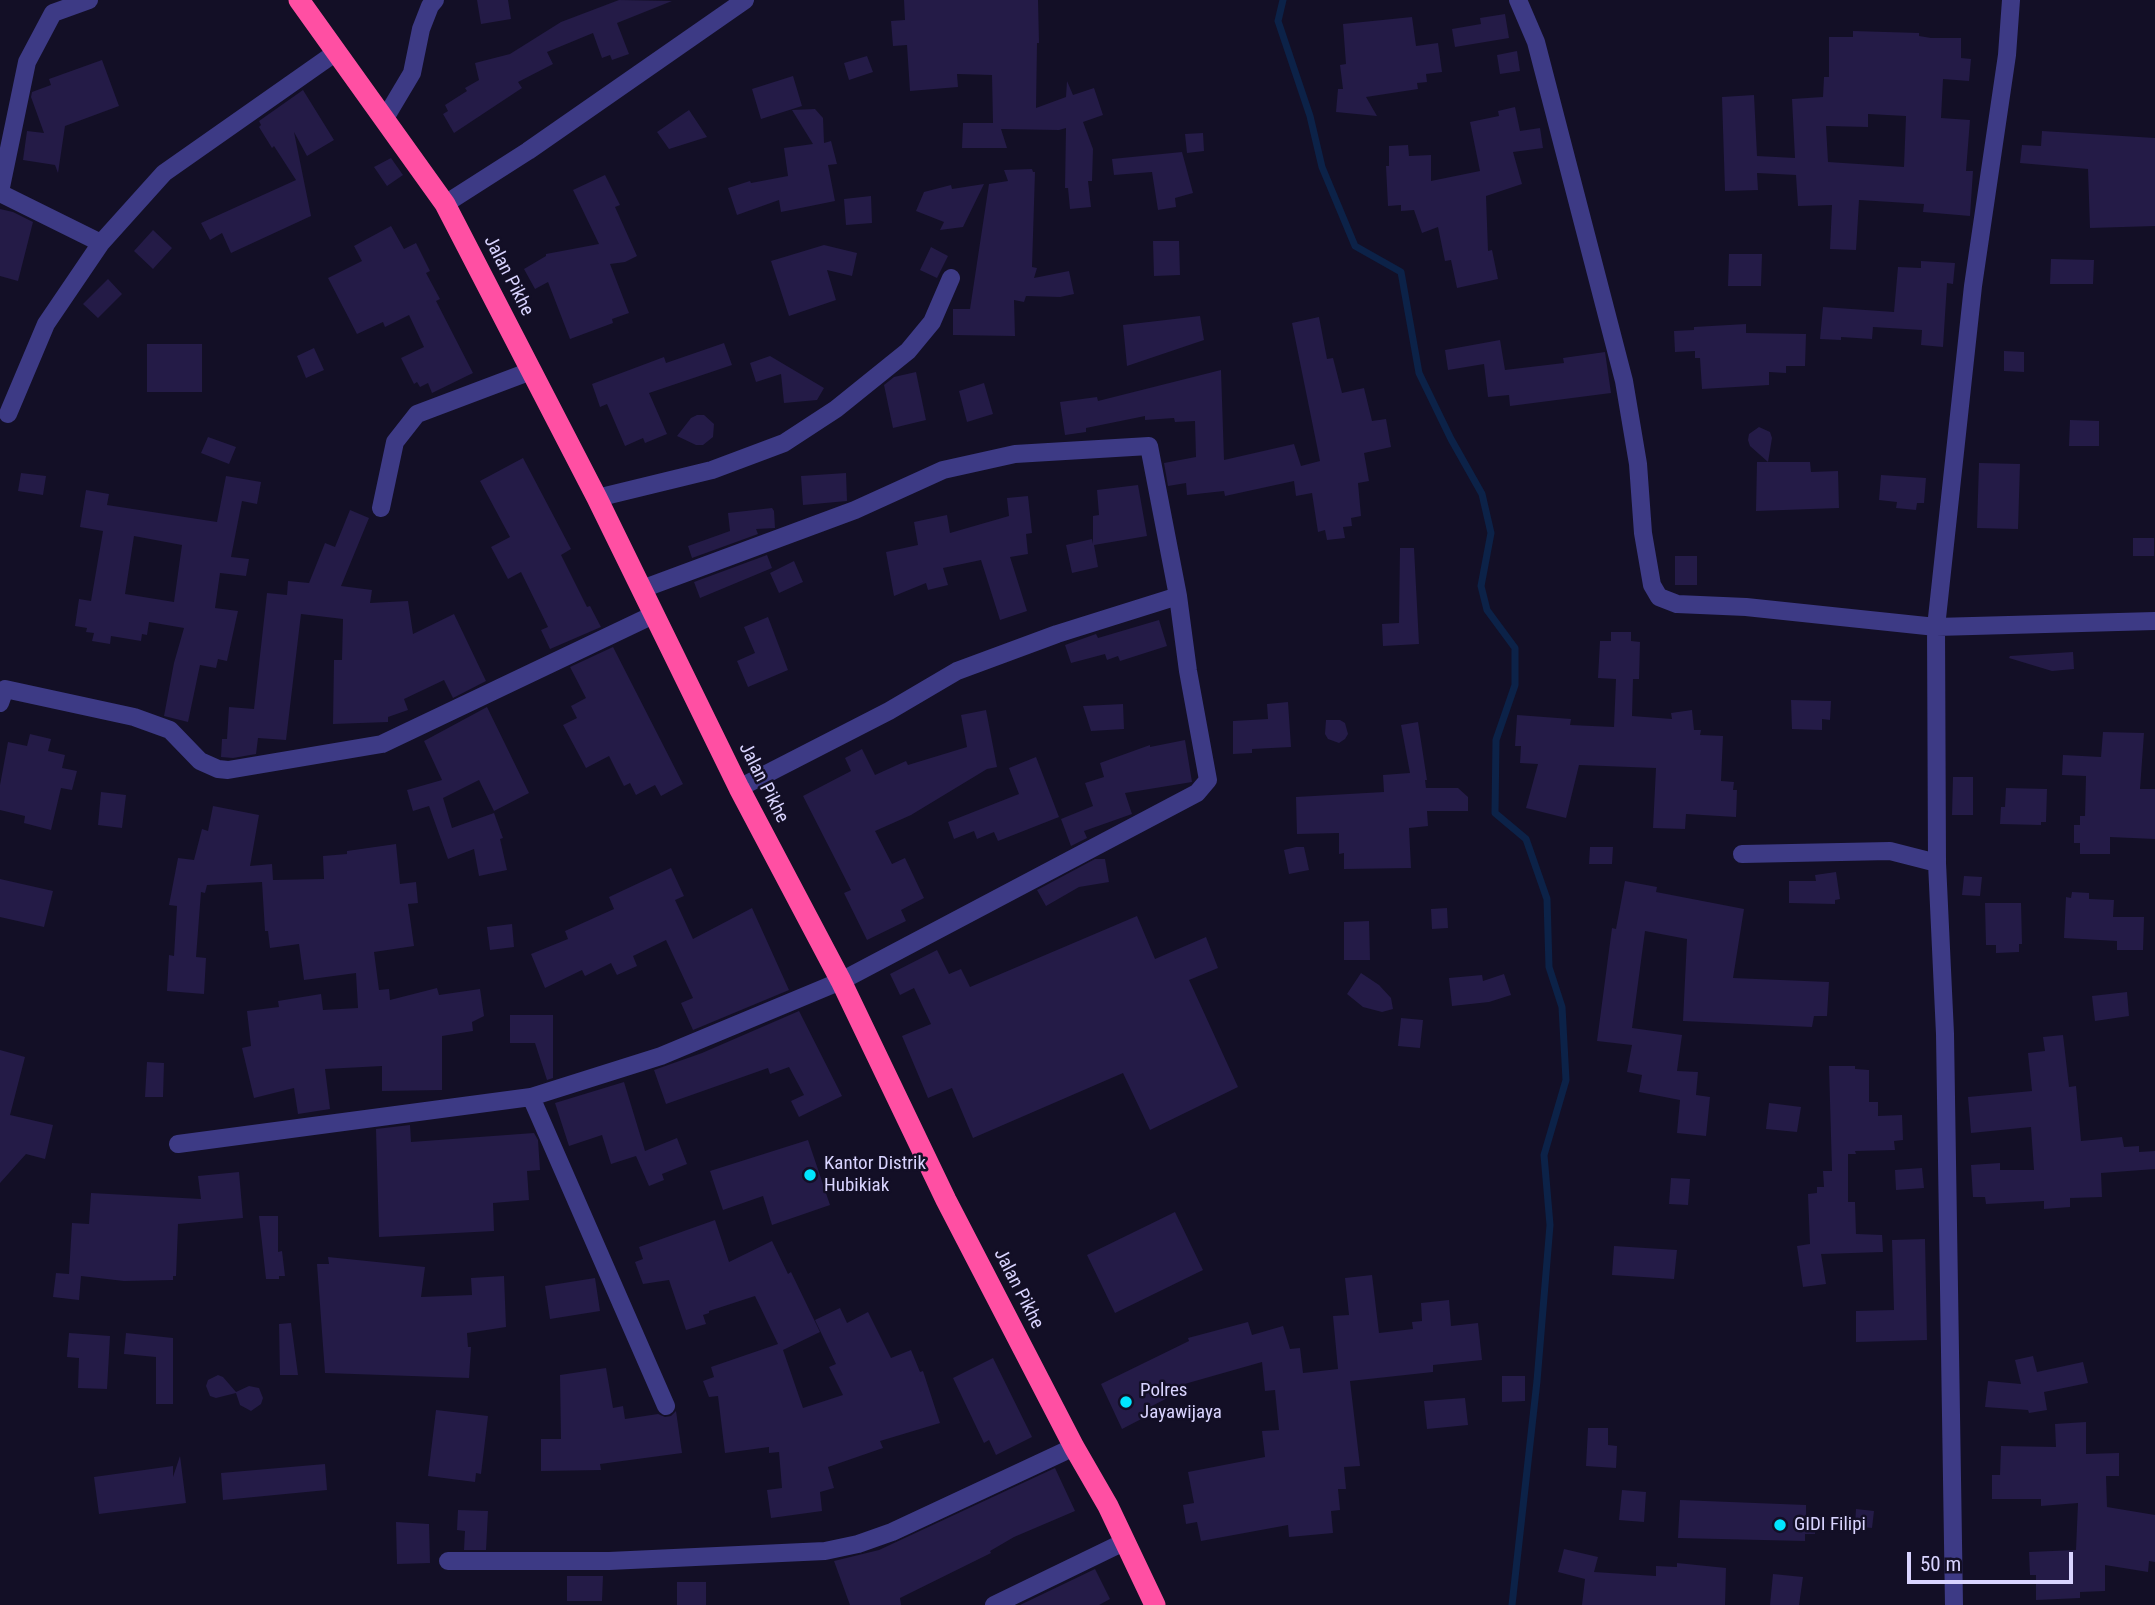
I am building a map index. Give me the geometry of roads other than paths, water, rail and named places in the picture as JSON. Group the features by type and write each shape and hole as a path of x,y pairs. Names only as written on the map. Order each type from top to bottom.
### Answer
{"highway":[{"name":"Jalan Pikhe","path":"299,0 445,204 597,498 739,788 841,981 946,1200 1074,1447 1108,1506 1155,1605"}],"street":[{"path":"89,0 53,13 27,62 0,192 100,243"},
{"path":"384,120 412,73 421,29 435,0"},
{"path":"445,204 528,151 745,0"},
{"path":"1518,0 1539,54 1623,381 1638,464 1647,559 1652,585 1659,597 1676,604 1746,607 1936,627 2155,621"},
{"path":"1954,1605 1945,1047 1937,863 1936,627 1973,286 2007,55 2011,0"},
{"path":"8,414 46,324 100,243 164,173 335,53"},
{"path":"597,498 712,471 784,443 835,409 908,351 932,322 951,278"},
{"path":"381,508 395,442 417,414 531,371"},
{"path":"178,1143 531,1097 661,1056 841,981 1197,793 1208,780 1188,671 1178,596 1149,446 1015,454 943,470 855,510 642,589"},
{"path":"739,788 889,711 957,671 1058,634 1178,596"},
{"path":"0,703 5,689 134,717 170,730 200,761 218,769 228,769 382,744 653,615"},
{"path":"1742,854 1890,851 1937,863"},
{"path":"531,1097 667,1406"},
{"path":"448,1561 609,1561 825,1551 858,1544 892,1532 1074,1447"},
{"path":"994,1605 1124,1542"}],"waterway":[{"path":"1283,0 1278,21 1310,116 1322,167 1355,246 1401,272 1419,373 1482,494 1491,533 1481,586 1487,610 1515,648 1515,685 1496,740 1495,813 1526,839 1547,899 1549,967 1562,1007 1566,1080 1544,1155 1550,1225 1537,1381 1512,1605"}],"place":[{"name":"Kantor Distrik Hubikiak","path":"810,1175"},
{"name":"Polres Jayawijaya","path":"1126,1402"},
{"name":"GIDI Filipi","path":"1780,1525"}]}
